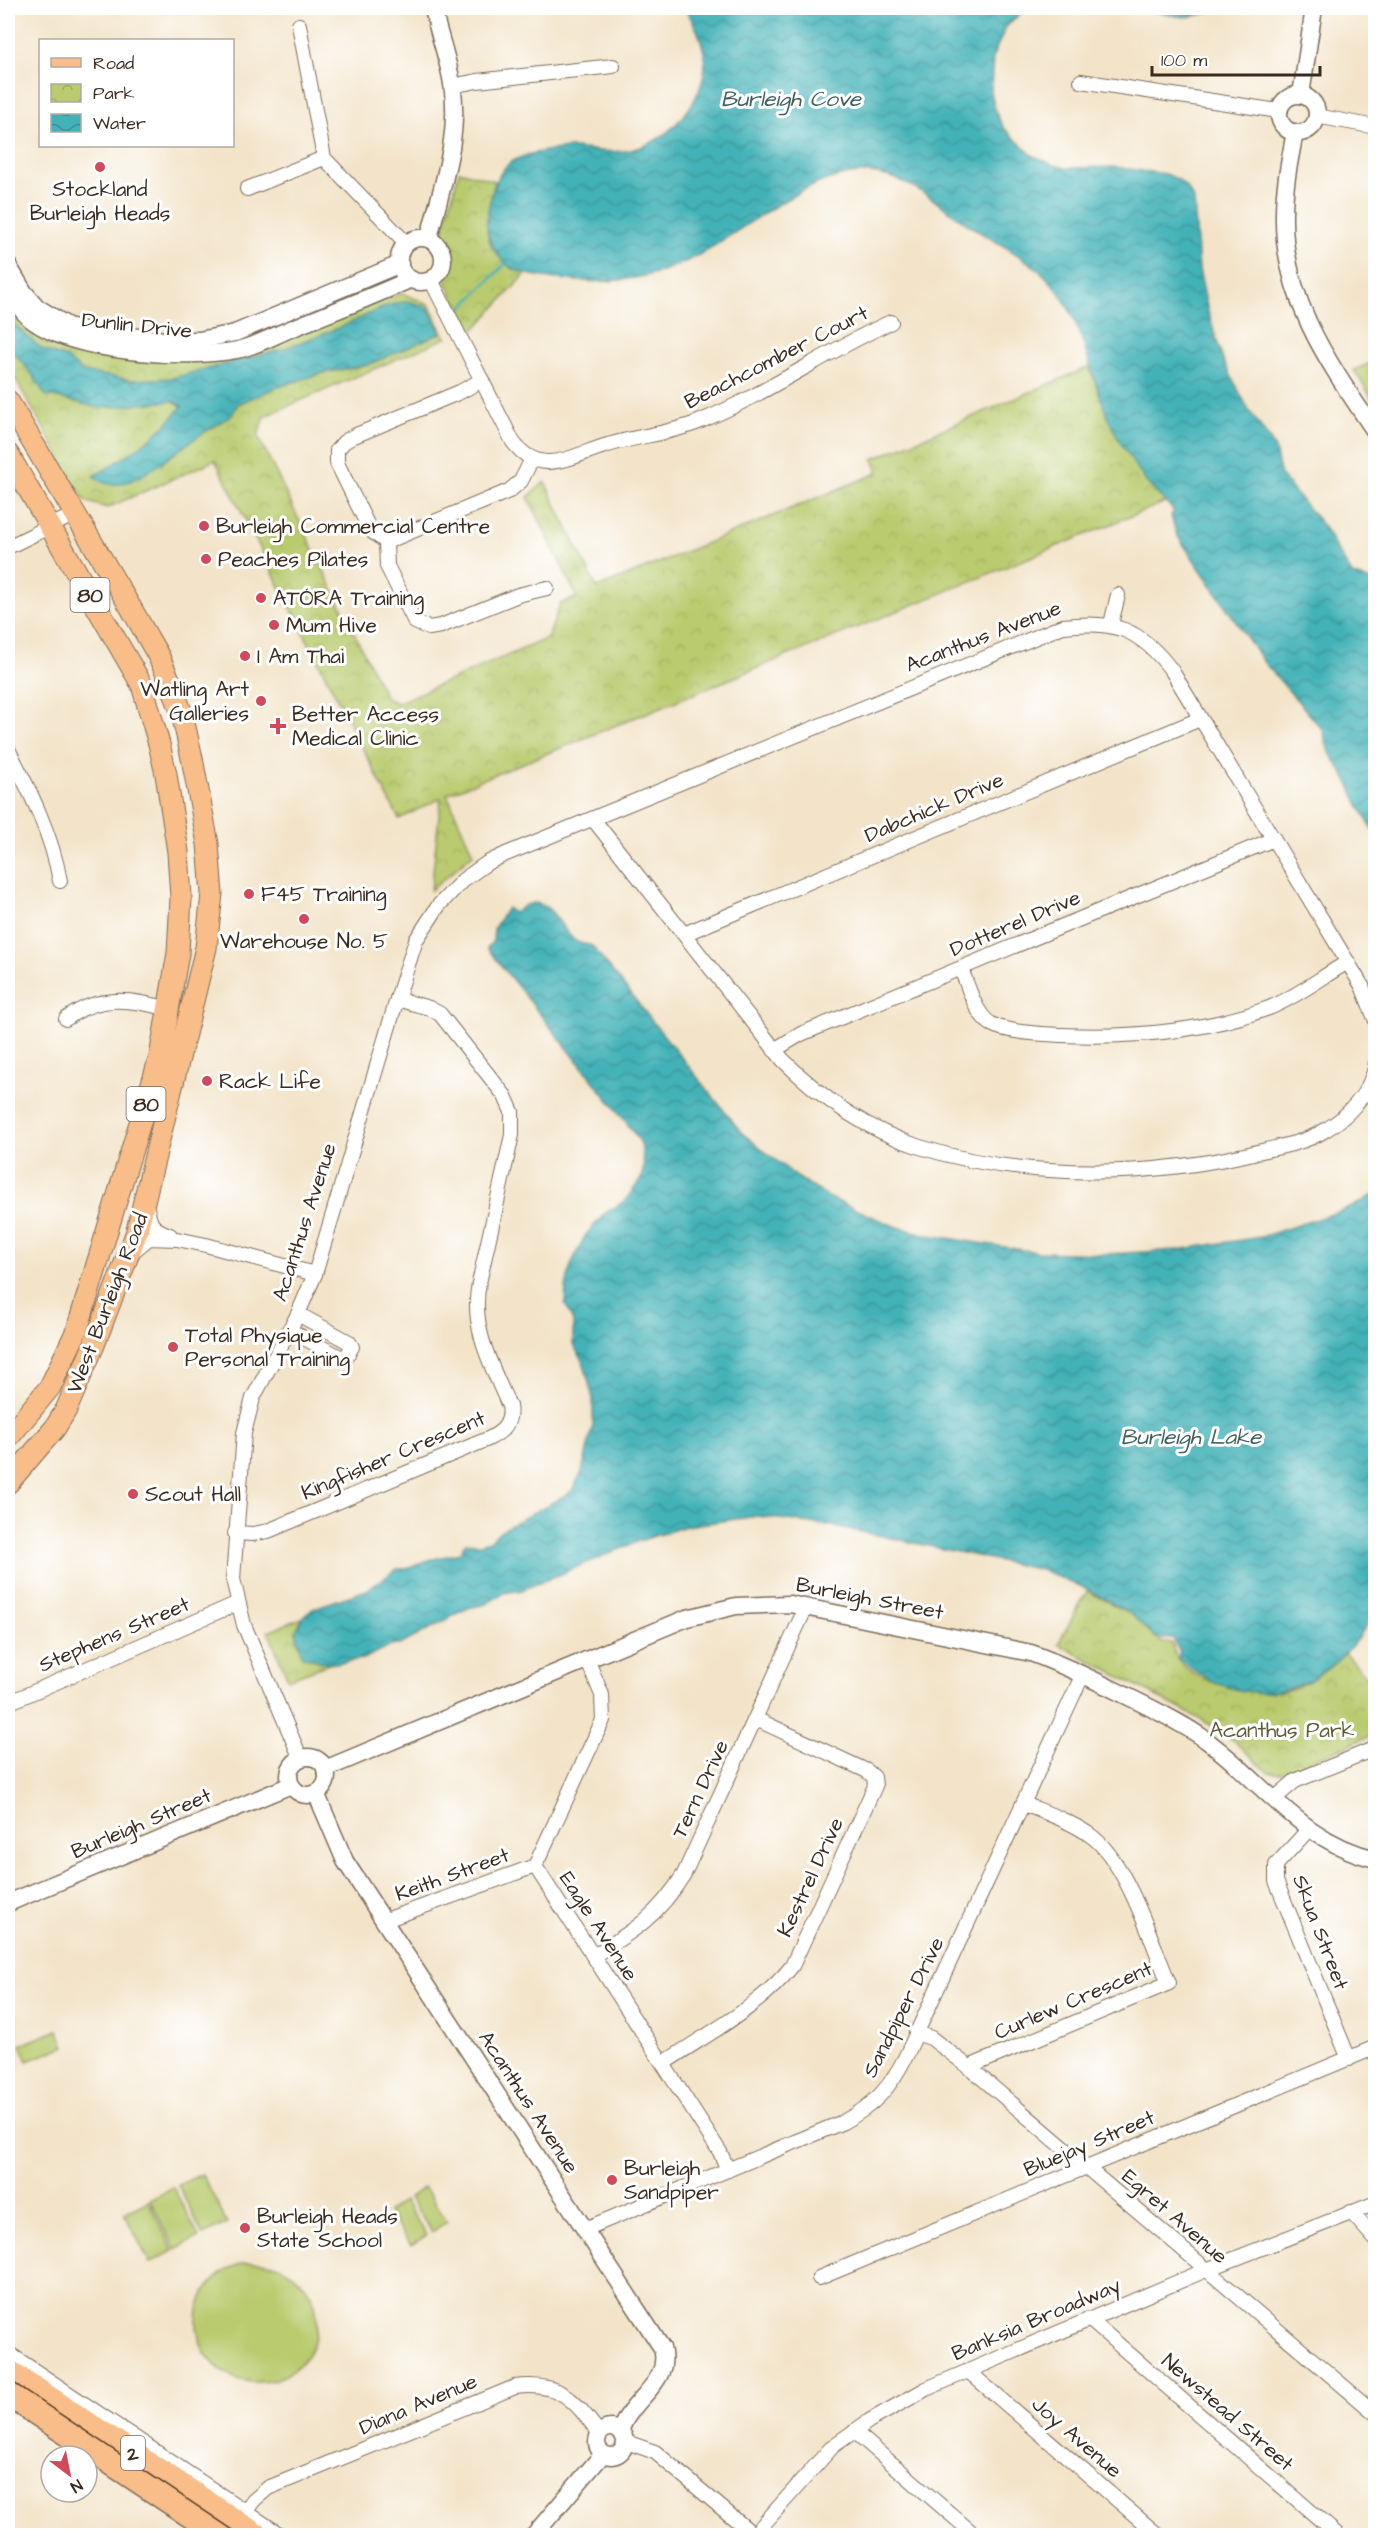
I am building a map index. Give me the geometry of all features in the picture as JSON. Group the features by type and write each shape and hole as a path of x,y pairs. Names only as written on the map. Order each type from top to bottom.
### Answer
{"highway":[{"name":"2","path":"8,2370 259,2535"},
{"name":"2","path":"9,2397 220,2535"}],"main road":[{"name":"West Burleigh Road","path":"8,401 159,657 172,686 182,714 192,758 208,844 212,894 206,948 130,1254 66,1410 55,1428 8,1483"},
{"name":"West Burleigh Road","path":"8,454 142,685 159,744 178,852 181,897 178,953 160,1057 71,1346 50,1387 8,1438"}],"street":[{"path":"429,238 453,136 452,86 433,8"},
{"path":"1301,95 1314,8"},
{"path":"299,25 324,158 406,243"},
{"path":"452,86 477,81 613,66"},
{"path":"1081,81 1279,111"},
{"path":"1301,95 1311,100 1316,116 1306,130 1295,132 1284,127 1279,111 1281,105 1289,97 1301,95"},
{"path":"1316,116 1376,127"},
{"path":"1295,132 1284,212 1286,253 1292,283 1301,311 1316,340 1376,433"},
{"path":"247,189 324,158"},
{"path":"386,542 516,487 532,459 513,442 434,287 406,276 400,264 400,253 406,243 417,238 429,238 439,246 444,258 434,287"},
{"name":"Dunlin Drive","path":"8,265 46,322 87,331 164,339 199,340 235,333 400,264"},
{"name":"Dunlin Drive","path":"8,289 24,312 46,322 80,343 163,354 202,354 240,350 411,279"},
{"name":"Beachcomber Court","path":"532,459 547,463 561,461 607,445 695,424 749,398 850,340 891,322"},
{"path":"482,380 460,392 354,436 337,450 337,463 368,526 386,542 386,562 415,622 429,628 441,626 521,593 546,588"},
{"path":"8,547 75,514"},
{"path":"1111,624 1118,595"},
{"name":"Acanthus Avenue","path":"301,1759 244,1625 233,1579 244,1433 253,1398 298,1314 315,1274 397,999 417,940 440,905 463,880 487,863 1063,626 1111,624 1138,638 1156,651 1172,670 1362,986 1376,1021"},
{"name":"Dabchick Drive","path":"684,934 1200,719"},
{"path":"8,749 54,851 60,881"},
{"path":"592,819 774,1050 796,1074 826,1099 863,1122 907,1143 1011,1167 1083,1172 1156,1170 1191,1166 1239,1157 1306,1139 1333,1125 1358,1102 1376,1063"},
{"name":"Dotterel Drive","path":"774,1050 801,1034 1274,839"},
{"path":"961,969 982,1016 990,1023 1011,1030 1100,1036 1166,1032 1237,1017 1271,1007 1348,962"},
{"name":"Kingfisher Crescent","path":"235,1533 253,1534 268,1531 488,1439 501,1432 509,1419 509,1406 479,1334 476,1305 478,1283 512,1134 512,1112 505,1096 440,1014 429,1008 397,999"},
{"path":"66,1019 79,1009 97,1003 133,1000 170,1009"},
{"path":"145,1201 151,1225 156,1230 177,1239 315,1274"},
{"path":"130,1254 149,1238 177,1239"},
{"path":"289,1330 340,1357 346,1358 351,1353 352,1347 349,1342 298,1314"},
{"name":"Stephens Street","path":"8,1703 238,1604"},
{"name":"Burleigh Street","path":"325,1769 587,1659 709,1611 753,1605 790,1604 1031,1653 1083,1674 1175,1721 1203,1738 1229,1758 1308,1830 1344,1850 1376,1859"},
{"name":"Tern Drive","path":"593,1956 635,1929 658,1910 669,1898 684,1874 806,1607"},
{"name":"Eagle Avenue","path":"587,1659 602,1695 603,1720 535,1866 664,2063 720,2152 728,2170"},
{"name":"Sandpiper Drive","path":"585,2229 843,2122 865,2109 887,2090 897,2074 1083,1674"},
{"name":"Kestrel Drive","path":"664,2063 755,2003 792,1966 875,1786 874,1777 867,1771 756,1719"},
{"path":"1274,1799 1295,1782 1376,1748"},
{"path":"301,1759 318,1760 325,1769 324,1785 316,1793 305,1795 291,1785 289,1779 291,1767 301,1759"},
{"name":"Burleigh Street","path":"8,1904 291,1785"},
{"name":"Acanthus Avenue","path":"316,1793 345,1861 383,1922 657,2340 665,2359 660,2377 628,2415 622,2438"},
{"name":"Curlew Crescent","path":"969,2067 1169,1983 1121,1870 1106,1848 1091,1835 1070,1823 1024,1804"},
{"name":"Skua Street","path":"1308,1830 1276,1865 1276,1881 1348,2059"},
{"name":"Keith Street","path":"383,1922 535,1866"},
{"name":"Egret Avenue","path":"916,2033 931,2038 969,2067 1376,2414"},
{"name":"Bluejay Street","path":"819,2278 1376,2048"},
{"name":"Banksia Broadway","path":"754,2535 833,2446 854,2431 926,2389 1206,2270 1376,2203"},
{"path":"1351,2212 1376,2240"},
{"name":"Newstead Street","path":"1089,2319 1339,2535"},
{"path":"8,2353 282,2535"},
{"name":"Joy Avenue","path":"968,2371 1159,2535"},
{"name":"Diana Avenue","path":"247,2510 253,2501 268,2488 515,2387 540,2385 559,2391 578,2405 600,2434"},
{"path":"603,2454 597,2442 600,2434 611,2428 632,2444 655,2452 754,2535"},
{"path":"854,2431 976,2535"},
{"path":"603,2454 616,2455 622,2438"},
{"path":"533,2535 603,2454"}],"green space":[{"path":"459,171 495,181 488,212 488,236 499,256 526,274 471,333 446,282 452,268 453,257 442,234"},
{"path":"401,293 429,304 446,338 265,416 258,436 386,698 397,703 548,638 560,604 577,597 528,497 545,482 597,588 878,473 873,459 1089,367 1120,439 1140,472 1166,502 447,794 473,854 431,890 441,798 399,819 215,460 107,508 85,501 8,366 8,311 43,343 94,350 239,357"},
{"path":"1375,361 1375,403 1354,370"},
{"name":"Acanthus Park","path":"1087,1591 1131,1614 1163,1642 1172,1643 1176,1656 1185,1667 1198,1676 1233,1688 1270,1692 1300,1686 1329,1667 1345,1653 1375,1686 1375,1734 1284,1772 1268,1772 1234,1741 1209,1724 1058,1644"},
{"path":"302,1618 296,1631 318,1660 329,1664 288,1679 268,1631"},
{"path":"58,2030 65,2046 28,2061 21,2045"},
{"path":"202,2174 227,2223 203,2235 178,2185"},
{"path":"173,2187 199,2237 175,2249 150,2200"},
{"path":"424,2187 447,2221 432,2232 409,2198"},
{"path":"148,2201 173,2251 150,2263 124,2213"},
{"path":"404,2201 427,2235 411,2245 388,2212"},
{"path":"257,2262 280,2266 300,2279 313,2299 317,2322 313,2345 300,2365 280,2378 257,2382 234,2378 214,2365 201,2345 197,2322 201,2299 214,2279 234,2266"}],"water":[{"name":"Burleigh Cove","path":"684,8 1026,8 1006,27 993,56 991,91 995,111 1004,128 1032,155 1051,164 1066,168 1114,167 1166,174 1179,180 1187,188 1194,200 1199,269 1208,312 1223,360 1247,407 1274,446 1281,476 1324,527 1352,575 1375,582 1375,834 1327,747 1324,731 1262,660 1177,535 1171,516 1174,511 1147,483 1122,445 1102,402 1083,342 1066,304 1055,287 1040,271 1024,259 911,186 883,175 868,173 845,175 822,182 775,206 689,260 641,277 591,282 543,277 521,272 508,266 497,254 488,233 487,218 493,190 501,173 512,161 530,154 557,149 573,148 609,152 631,150 644,146 668,132 687,111 695,100 705,65 703,47 693,22"},
{"path":"1141,8 1215,8 1197,15 1179,16"},
{"path":"409,301 428,307 441,333 368,365 323,373 278,387 238,404 232,415 154,468 128,482 116,484 104,483 94,476 153,436 182,406 174,401 100,408 45,395 32,374 8,346 8,319 42,349 66,358 83,372 133,380 172,378 283,349 341,327 386,306"},
{"name":"Burleigh Lake","path":"534,903 547,907 575,941 592,946 742,1133 797,1177 828,1197 894,1226 928,1235 1037,1252 1106,1254 1177,1250 1261,1237 1350,1208 1375,1194 1375,1611 1357,1639 1337,1662 1313,1678 1288,1689 1261,1692 1233,1689 1205,1677 1177,1657 1180,1653 1173,1639 1155,1637 1131,1614 1087,1589 1042,1570 839,1527 758,1516 686,1526 639,1541 522,1590 503,1593 486,1604 468,1608 402,1644 394,1644 363,1659 329,1664 302,1656 296,1631 302,1618 314,1608 367,1590 397,1569 407,1569 429,1560 460,1553 465,1543 480,1544 490,1541 500,1531 571,1492 582,1472 593,1425 593,1399 584,1364 573,1344 573,1322 565,1303 566,1287 571,1265 585,1236 604,1214 625,1201 641,1179 644,1166 641,1143 623,1118 487,948 493,941 494,928 507,908 514,913 525,905"}],"waterway":[{"path":"461,309 505,264"}],"tram line":[{"path":"8,2379 242,2536"}],"place":[{"name":"Stockland Burleigh Heads","path":"100,167"},
{"name":"Burleigh Commercial Centre","path":"204,526"},
{"name":"Peaches Pilates","path":"206,559"},
{"name":"ATÓRA Training","path":"261,598"},
{"name":"Mum Hive","path":"274,625"},
{"name":"I Am Thai","path":"245,656"},
{"name":"Watling Art Galleries","path":"261,701"},
{"name":"Better Access Medical Clinic","path":"278,726"},
{"name":"F45 Training","path":"249,894"},
{"name":"Warehouse No. 5","path":"304,919"},
{"name":"Rack Life","path":"207,1081"},
{"name":"Total Physique Personal Training","path":"173,1347"},
{"name":"Scout Hall","path":"133,1494"},
{"name":"Burleigh Sandpiper","path":"612,2180"},
{"name":"Burleigh Heads State School","path":"245,2228"}]}
